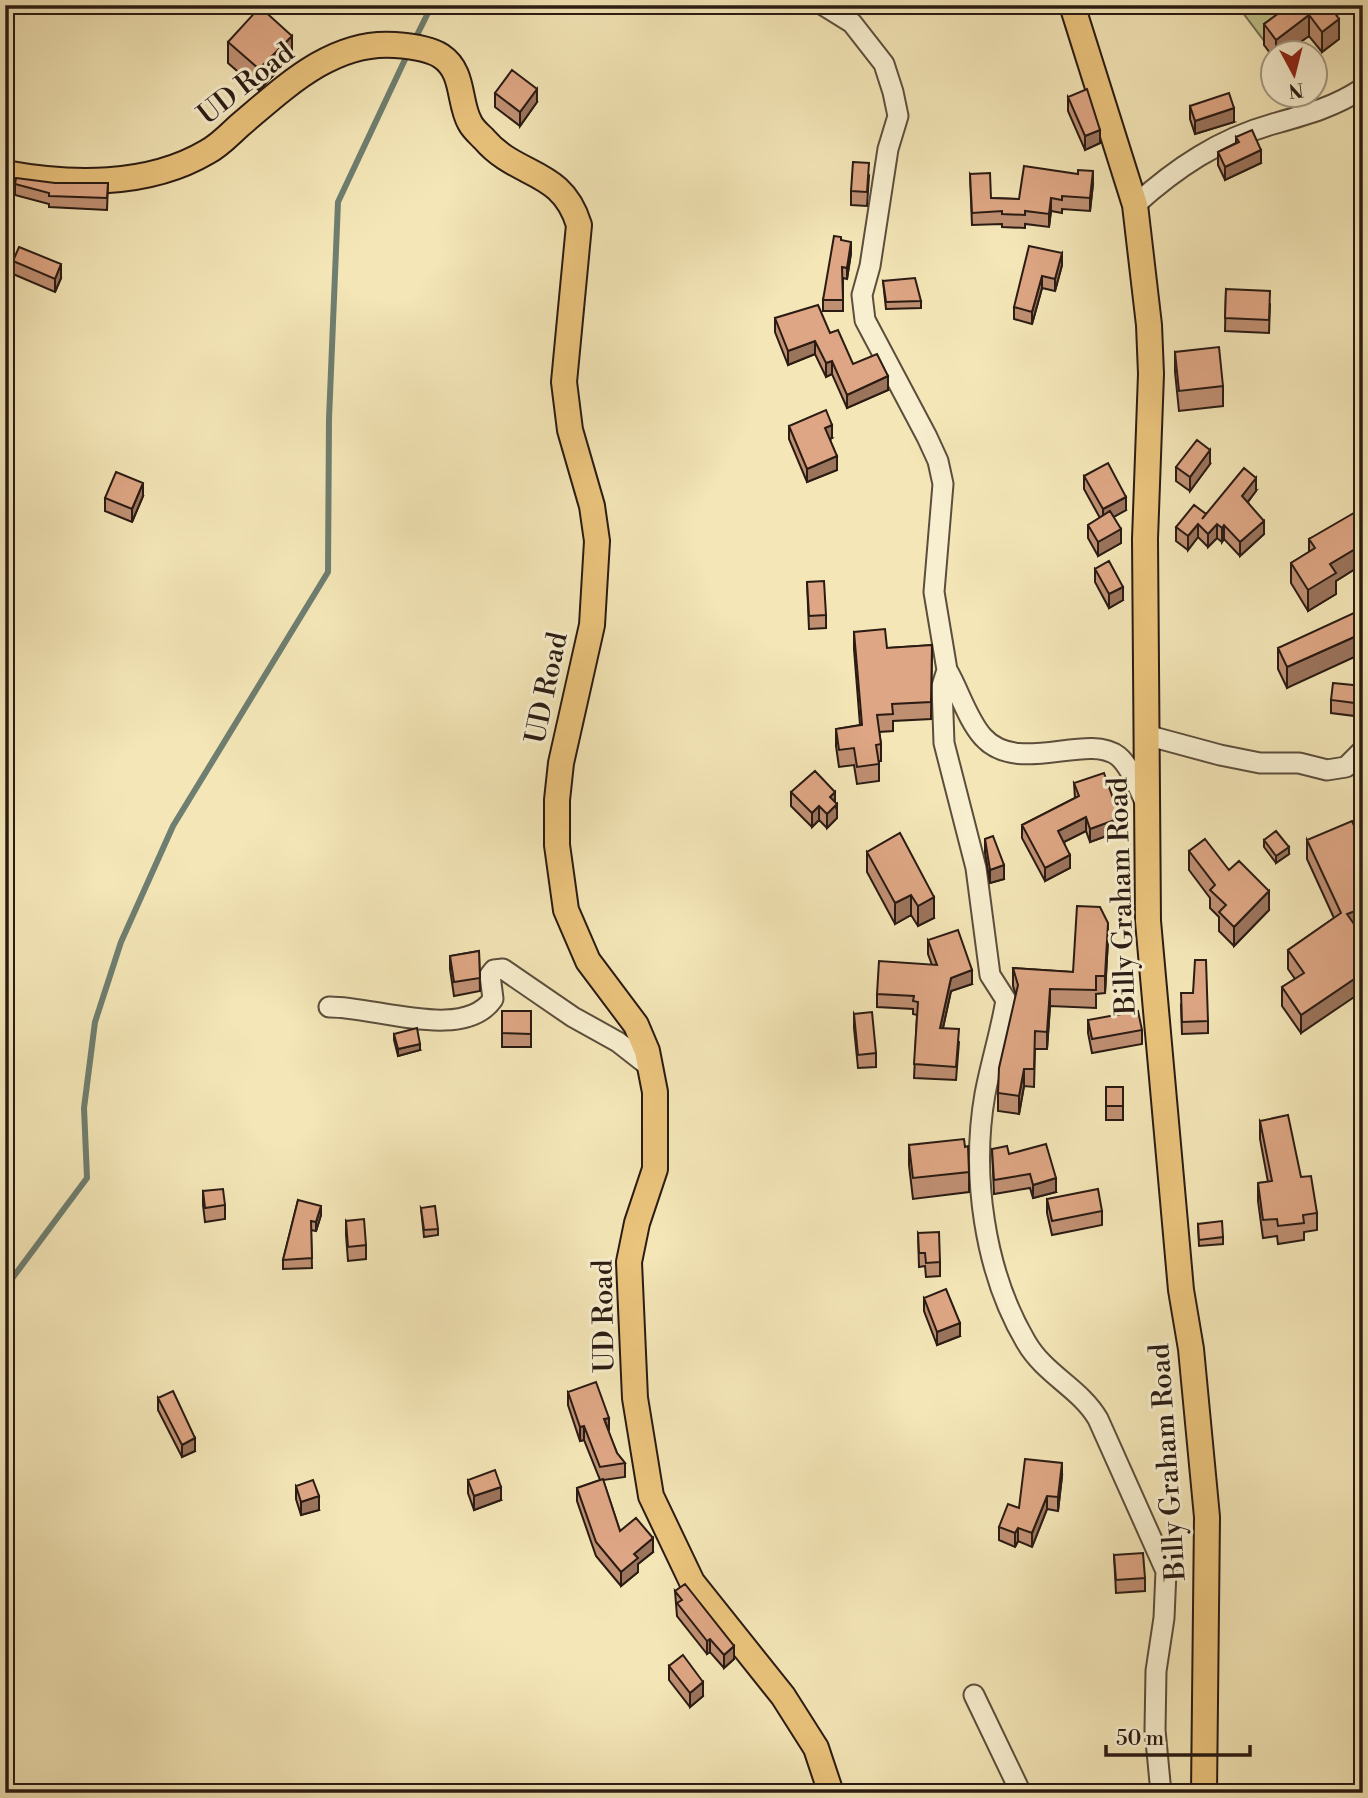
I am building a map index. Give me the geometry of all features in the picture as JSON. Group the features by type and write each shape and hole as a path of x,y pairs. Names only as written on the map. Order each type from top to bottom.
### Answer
{"main road":[{"name":"Billy Graham Road","path":"1072,5 1135,205 1144,263 1152,374 1145,538 1148,921 1181,1290 1193,1362 1206,1517 1204,1793"},
{"name":"UD Road","path":"5,173 40,179 91,182 164,169 208,152 276,94 330,56 371,43 412,46 442,57 457,75 469,122 488,144 515,164 554,184 572,202 579,225 564,382 570,430 592,506 597,541 592,625 558,788 560,874 566,910 587,961 636,1024 656,1093 655,1169 637,1223 629,1262 635,1398 651,1496 692,1582 783,1696 816,1748 831,1793"}],"street":[{"path":"823,5 852,23 884,64 898,116 888,149 870,266 862,295 865,320 938,460 942,498 934,592 947,670 984,738 1007,751 1052,754 1083,749 1102,750 1118,757 1135,780 1147,806"},
{"path":"1135,205 1191,158 1234,138 1331,107 1363,89"},
{"path":"947,670 942,686 944,743 976,868 990,975 1006,1000 985,1092 980,1134 987,1234 997,1273 1026,1343 1065,1386 1087,1399 1166,1571 1164,1618 1156,1671 1155,1730 1161,1793"},
{"path":"1146,735 1260,763 1299,763 1327,770 1346,766 1363,750"},
{"path":"329,1007 442,1021 473,1016 486,1009 493,999 489,975 494,970 503,969 573,1017 618,1042 650,1067"},
{"path":"974,1695 1021,1793"}],"green space":[{"path":"1237,5 1312,5 1270,38 1262,38"}],"building":[{"path":"1290,5 1329,5 1339,19 1322,32 1309,15 1279,38 1274,38 1264,24"},
{"path":"260,7 292,36 259,69 228,42"},
{"path":"512,70 537,89 520,112 495,93"},
{"path":"1087,89 1100,130 1085,136 1068,97"},
{"path":"1229,93 1234,108 1195,121 1190,106"},
{"path":"1252,130 1261,150 1225,167 1218,152 1239,142 1236,137"},
{"path":"853,162 869,163 867,192 851,191"},
{"path":"1024,166 1078,174 1078,170 1093,171 1090,198 1051,198 1049,214 1025,211 1025,215 1002,214 1002,211 972,213 970,174 990,173 991,198 1019,199"},
{"path":"16,178 55,183 108,183 107,198 49,196 49,193 15,184"},
{"path":"834,236 851,242 847,268 842,267 843,300 823,300"},
{"path":"1029,246 1062,253 1055,279 1042,276 1032,312 1014,307"},
{"path":"19,247 61,264 55,279 13,261"},
{"path":"915,278 921,301 886,302 883,281"},
{"path":"1226,289 1270,291 1269,320 1225,318"},
{"path":"818,305 830,333 838,330 853,364 877,354 888,376 847,395 832,361 826,363 815,341 788,351 775,318"},
{"path":"1219,347 1223,386 1179,391 1175,352"},
{"path":"826,410 832,425 825,428 837,456 807,469 789,426"},
{"path":"1197,440 1210,450 1190,477 1176,467"},
{"path":"1108,463 1126,497 1103,509 1084,476"},
{"path":"1244,468 1256,478 1242,496 1264,521 1240,542 1224,525 1222,528 1217,524 1208,534 1198,524 1188,536 1176,527 1194,505 1206,514 1202,519"},
{"path":"116,472 143,483 132,509 105,498"},
{"path":"1359,510 1363,516 1363,557 1361,559 1355,549 1330,564 1336,573 1308,590 1291,563 1315,548 1309,539"},
{"path":"1110,511 1121,529 1098,542 1088,525"},
{"path":"1109,561 1123,587 1109,594 1095,569"},
{"path":"824,581 826,615 809,616 807,582"},
{"path":"1356,612 1363,633 1287,667 1278,648"},
{"path":"885,629 887,648 932,645 931,702 892,704 893,714 877,715 881,744 876,745 879,764 857,767 854,748 839,750 836,729 862,725 854,632"},
{"path":"1333,683 1363,686 1363,704 1331,700"},
{"path":"815,771 835,792 830,797 837,804 827,814 819,806 812,813 791,792"},
{"path":"1104,773 1120,818 1090,829 1086,817 1058,831 1070,855 1045,868 1022,825 1079,796 1074,783"},
{"path":"1352,821 1363,846 1363,908 1347,914 1363,937 1363,973 1301,1015 1282,987 1304,973 1288,950 1341,913 1307,840"},
{"path":"1276,831 1289,847 1276,856 1264,840"},
{"path":"900,833 934,897 918,906 911,895 895,903 867,852"},
{"path":"993,836 1004,865 990,870 985,839"},
{"path":"1205,839 1229,870 1239,861 1269,891 1234,927 1219,912 1226,905 1210,890 1215,885 1189,851"},
{"path":"1077,906 1100,907 1108,923 1105,976 1096,976 1096,990 1050,989 1047,1032 1035,1031 1034,1069 1024,1069 1019,1096 998,1093 999,1068 1018,985 1013,968 1073,972"},
{"path":"958,930 972,970 951,978 940,1028 959,1029 956,1067 914,1064 918,1002 913,1001 914,996 877,994 879,961 937,965 928,940"},
{"path":"479,951 480,978 454,982 450,956"},
{"path":"1195,960 1206,960 1208,1021 1182,1022 1181,993 1193,993"},
{"path":"502,1011 531,1011 531,1034 502,1033"},
{"path":"1138,1011 1142,1030 1092,1039 1088,1020"},
{"path":"872,1012 876,1053 858,1055 854,1014"},
{"path":"417,1028 420,1044 398,1049 394,1034"},
{"path":"1106,1087 1123,1087 1123,1106 1106,1106"},
{"path":"1288,1115 1301,1177 1311,1176 1317,1213 1303,1215 1304,1223 1278,1226 1277,1219 1263,1220 1258,1183 1272,1181 1260,1121"},
{"path":"964,1139 965,1147 968,1146 969,1172 913,1178 909,1145"},
{"path":"1046,1144 1056,1178 1033,1185 1030,1174 994,1180 992,1149 1007,1146 1009,1154"},
{"path":"223,1189 225,1205 205,1208 203,1191"},
{"path":"1098,1189 1102,1211 1052,1221 1047,1199"},
{"path":"298,1200 321,1206 316,1222 311,1221 312,1258 283,1260"},
{"path":"435,1206 438,1229 424,1230 421,1208"},
{"path":"364,1219 366,1245 348,1247 346,1221"},
{"path":"1222,1221 1223,1237 1199,1240 1198,1224"},
{"path":"939,1232 940,1262 926,1263 925,1253 919,1253 918,1233"},
{"path":"946,1289 960,1323 937,1332 924,1298"},
{"path":"596,1382 609,1418 604,1419 617,1453 625,1463 600,1467 584,1426 580,1427 568,1392"},
{"path":"173,1391 195,1438 182,1445 158,1398"},
{"path":"1025,1459 1062,1463 1058,1497 1047,1496 1032,1533 1018,1528 1015,1533 999,1527 1008,1504 1019,1508"},
{"path":"495,1470 501,1487 474,1496 468,1480"},
{"path":"603,1479 620,1531 636,1518 653,1538 634,1554 638,1558 621,1572 596,1542 577,1488"},
{"path":"313,1480 319,1496 301,1502 296,1486"},
{"path":"1143,1553 1145,1578 1116,1580 1114,1555"},
{"path":"685,1584 734,1646 724,1655 710,1639 707,1641 677,1603 682,1600 675,1591"},
{"path":"683,1655 703,1682 690,1693 669,1666"}],"waterway":[{"path":"414,41 432,5"},
{"path":"5,1288 87,1178 84,1108 95,1022 121,942 173,826 328,572 329,419 338,202 409,51"}]}
